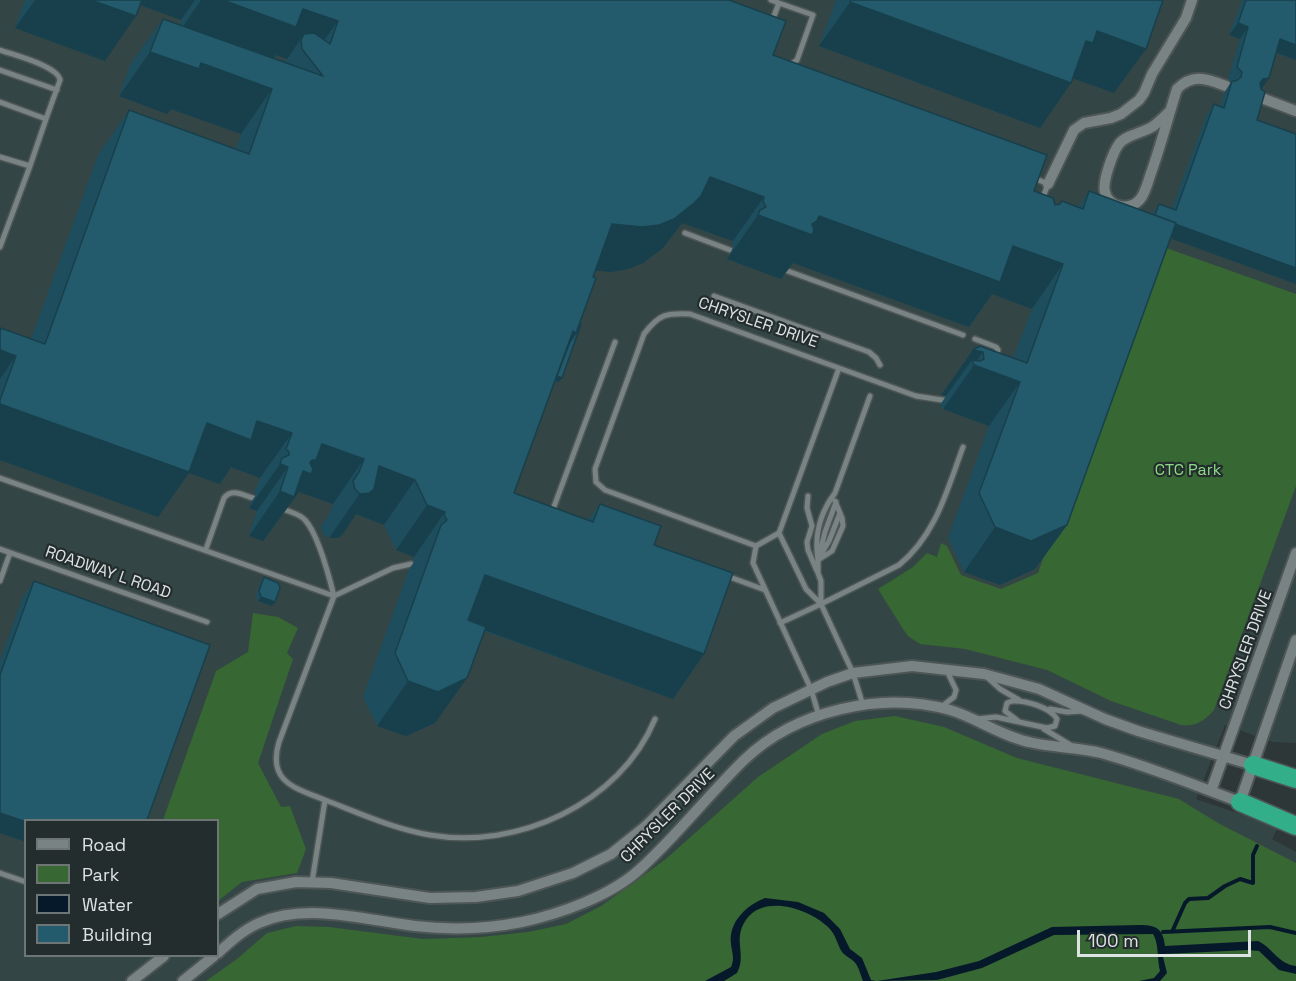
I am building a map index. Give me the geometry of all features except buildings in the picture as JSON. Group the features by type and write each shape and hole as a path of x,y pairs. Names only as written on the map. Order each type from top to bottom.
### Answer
{"highway":[{"path":"1253,765 1296,778"},
{"path":"1240,802 1296,817"},
{"path":"1240,802 1296,826"}],"street":[{"path":"1048,184 1071,134 1078,126 1121,114 1139,100 1186,18 1192,0"},
{"path":"1169,112 1151,127 1122,141 1117,148 1105,179 1104,188 1112,203 1117,206 1130,206 1141,199 1178,89 1190,80 1204,78 1226,86"},
{"path":"1258,97 1296,111"},
{"name":"CHRYSLER DRIVE","path":"1211,791 1296,553"},
{"path":"1240,802 1296,640"},
{"name":"CHRYSLER DRIVE","path":"219,913 257,889 297,882 331,883 429,897 476,897 518,891 573,873 611,854 646,826 734,736 773,708 827,681 853,673 912,666 984,674 1039,688 1087,711 1138,731 1253,765"},
{"name":"CHRYSLER DRIVE","path":"219,952 240,934 259,923 288,915 313,913 341,915 415,926 468,928 521,922 573,907 638,872 746,758 790,728 819,716 863,705 896,703 940,708 973,719 1024,741 1074,748 1111,757 1240,802"},
{"path":"132,981 163,957"},
{"path":"183,981 213,957"}],"lane":[{"path":"771,0 813,15 796,60 785,69 791,76"},
{"path":"771,24 779,3"},
{"path":"0,50 56,71 60,76 57,90 0,247"},
{"path":"0,70 57,90"},
{"path":"0,102 46,119"},
{"path":"0,157 30,166"},
{"path":"1028,176 1048,184 1041,204"},
{"path":"685,234 730,250"},
{"path":"785,270 963,335"},
{"path":"714,296 870,352 880,365"},
{"name":"CHRYSLER DRIVE","path":"756,546 605,490 596,482 595,468 644,334 653,322 670,313 690,314 916,396 949,401"},
{"path":"975,339 998,350 994,364"},
{"path":"552,512 615,342"},
{"path":"819,716 811,690 753,563 756,546 779,533 839,368"},
{"path":"818,573 817,534 827,504 835,493 870,396"},
{"path":"780,623 899,565 919,546 938,516 963,447"},
{"path":"0,478 334,596 393,568 411,564"},
{"path":"206,549 224,498 234,492 253,498"},
{"path":"818,560 836,546 843,526 835,493"},
{"path":"808,496 807,508 812,526 807,550 821,581 821,604"},
{"path":"818,560 836,502"},
{"path":"541,507 563,516"},
{"path":"283,509 300,516 308,525 326,565 334,596 279,742 276,765 284,781 292,786 389,824 428,835 481,837 517,831 552,819 594,795 610,782 634,755 645,741 655,719"},
{"path":"779,533 806,589 821,604 853,673 863,705"},
{"name":"ROADWAY L ROAD","path":"0,549 207,622"},
{"path":"0,581 10,553"},
{"path":"720,574 765,590"},
{"path":"940,708 954,697 956,690 945,669"},
{"path":"984,674 1000,689 1023,702 1045,709 1067,712 1087,711"},
{"path":"1018,721 1008,715 1005,706 1012,701 1023,702"},
{"path":"1039,727 1051,728 1057,723 1055,715 1045,709"},
{"path":"973,719 996,717 1039,727 1074,748"},
{"path":"312,882 325,800"},
{"path":"0,873 24,881"}],"shaded area":[{"path":"0,0 1296,0 1296,743 1273,742 1225,725 1196,799 1278,827 1272,839 1296,852 1296,981 0,981"}],"green space":[{"name":"CTC Park","path":"1155,244 1296,294 1296,486 1214,710 1207,717 1191,725 1181,725 1111,701 1047,670 965,649 920,644 908,636 878,589 913,567 927,553 937,557 941,543 947,546 961,575 1001,589 1038,573"},
{"path":"253,613 278,617 298,628 287,653 293,659 258,763 281,807 290,806 306,849 297,873 242,882 219,900 219,819 163,819 216,671 248,652"},
{"path":"895,716 944,727 1017,758 1179,799 1218,823 1296,863 1296,981 206,981 237,959 267,933 296,926 329,927 423,939 481,937 528,932 566,924 601,906 632,884 667,858 758,777 822,734 855,721"}],"water":[{"path":"765,898 798,902 824,913 840,929 850,949 862,958 871,980 876,981 863,981 856,964 842,952 831,931 821,921 790,907 767,906 749,916 743,924 740,938 741,959 737,973 724,981 705,981 731,967 733,959 731,936 736,922 740,915 752,905"},
{"path":"1140,925 1158,929 1163,936 1165,946 1258,941 1280,959 1296,966 1296,974 1279,970 1259,951 1248,950 1164,954 1167,973 1160,981 1139,981 1154,978 1160,971 1153,934 1054,935 982,968 937,980 877,981 936,972 979,961 1052,927"}],"waterway":[{"path":"1172,932 1189,899 1208,898 1240,879 1253,883 1253,855 1257,846"},
{"path":"1163,932 1270,927 1296,933"}]}
